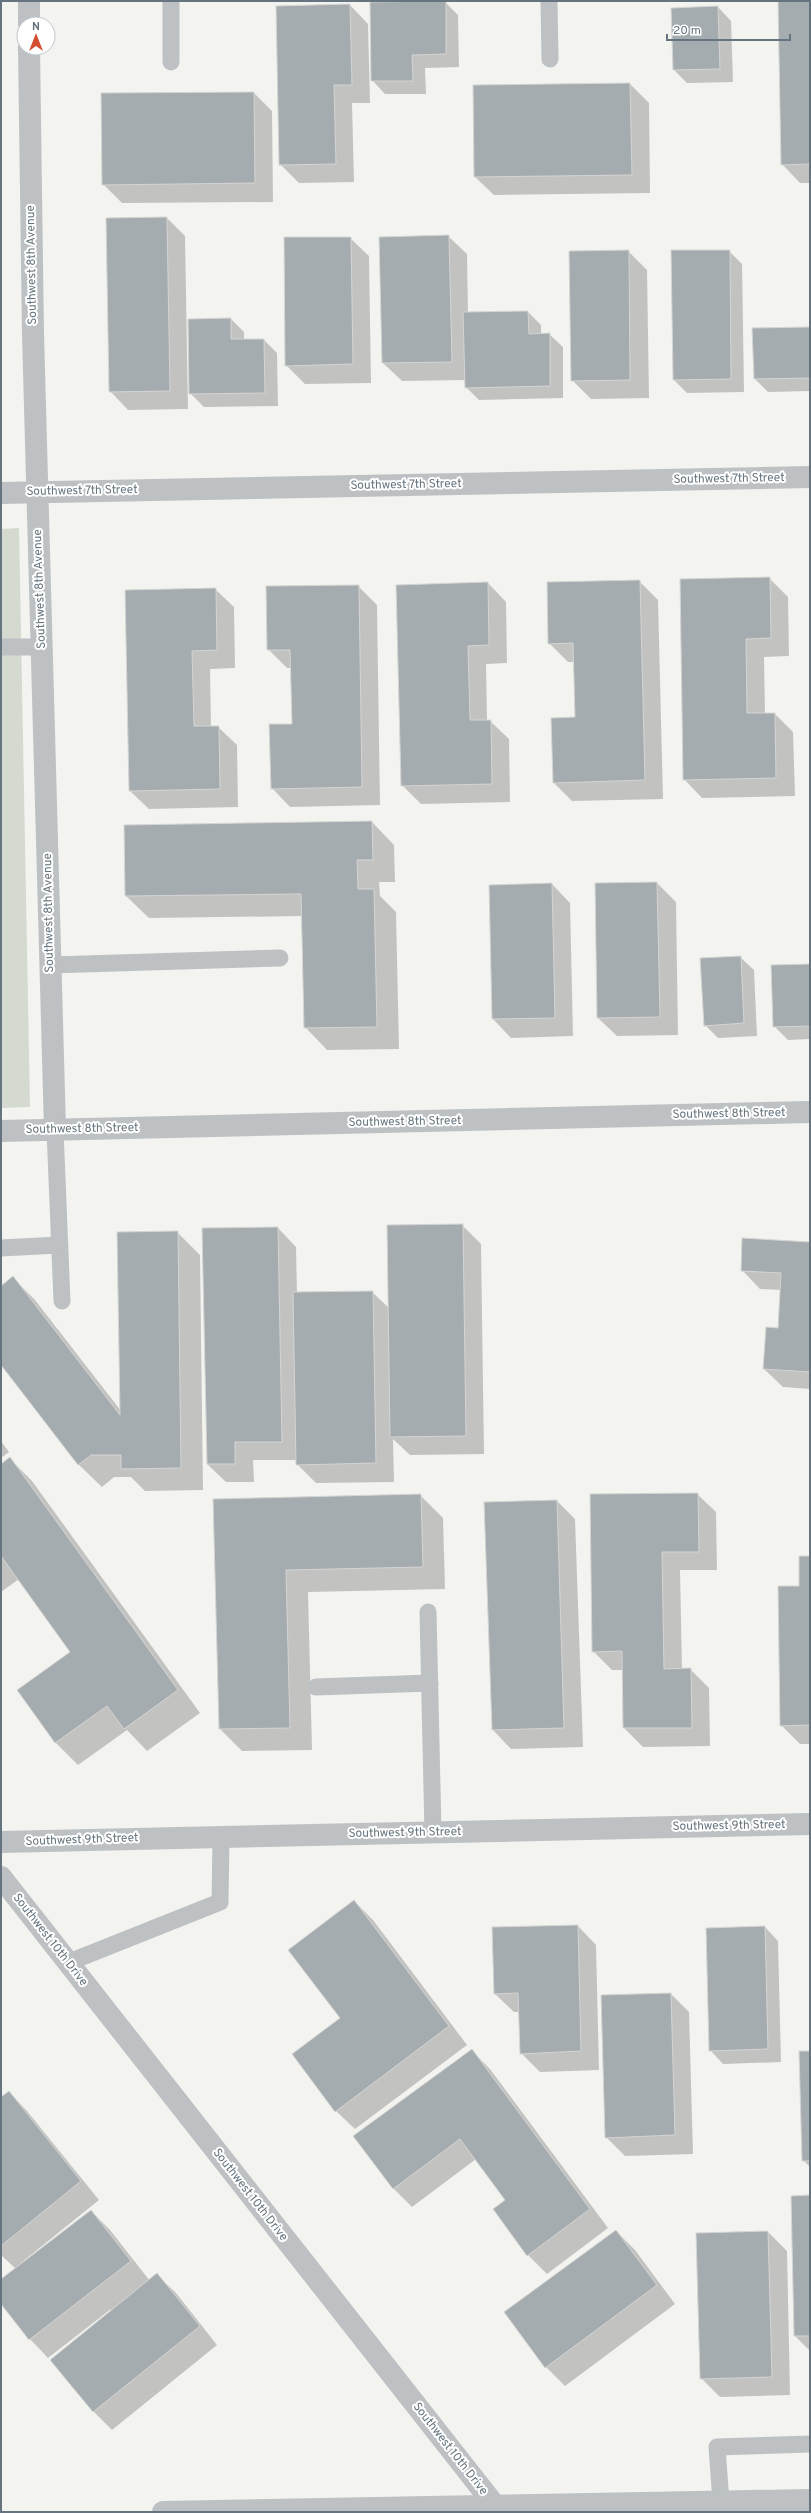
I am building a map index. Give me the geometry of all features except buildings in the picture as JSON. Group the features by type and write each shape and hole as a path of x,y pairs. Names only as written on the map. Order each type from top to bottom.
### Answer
{"street":[{"path":"29,1 29,16"},
{"name":"Southwest 8th Avenue","path":"29,56 33,334 55,1130"},
{"name":"Southwest 7th Street","path":"1,493 810,477"},
{"name":"Southwest 8th Street","path":"1,1131 810,1112"},
{"name":"Southwest 9th Street","path":"1,1842 810,1824"},
{"name":"Southwest 10th Drive","path":"1,1877 497,2509"},
{"path":"163,2512 497,2509 810,2500"}],"lane":[{"path":"171,1 171,62"},
{"path":"549,1 550,59"},
{"path":"1,647 42,647"},
{"path":"50,965 280,958"},
{"path":"55,1130 62,1301"},
{"path":"1,1248 59,1245"},
{"path":"428,1612 433,1832"},
{"path":"316,1687 430,1683"},
{"path":"67,1963 220,1902 221,1837"},
{"path":"721,2502 717,2447 810,2444"}],"shaded area":[{"path":"19,528 30,1107 1,1108 1,529"}]}
